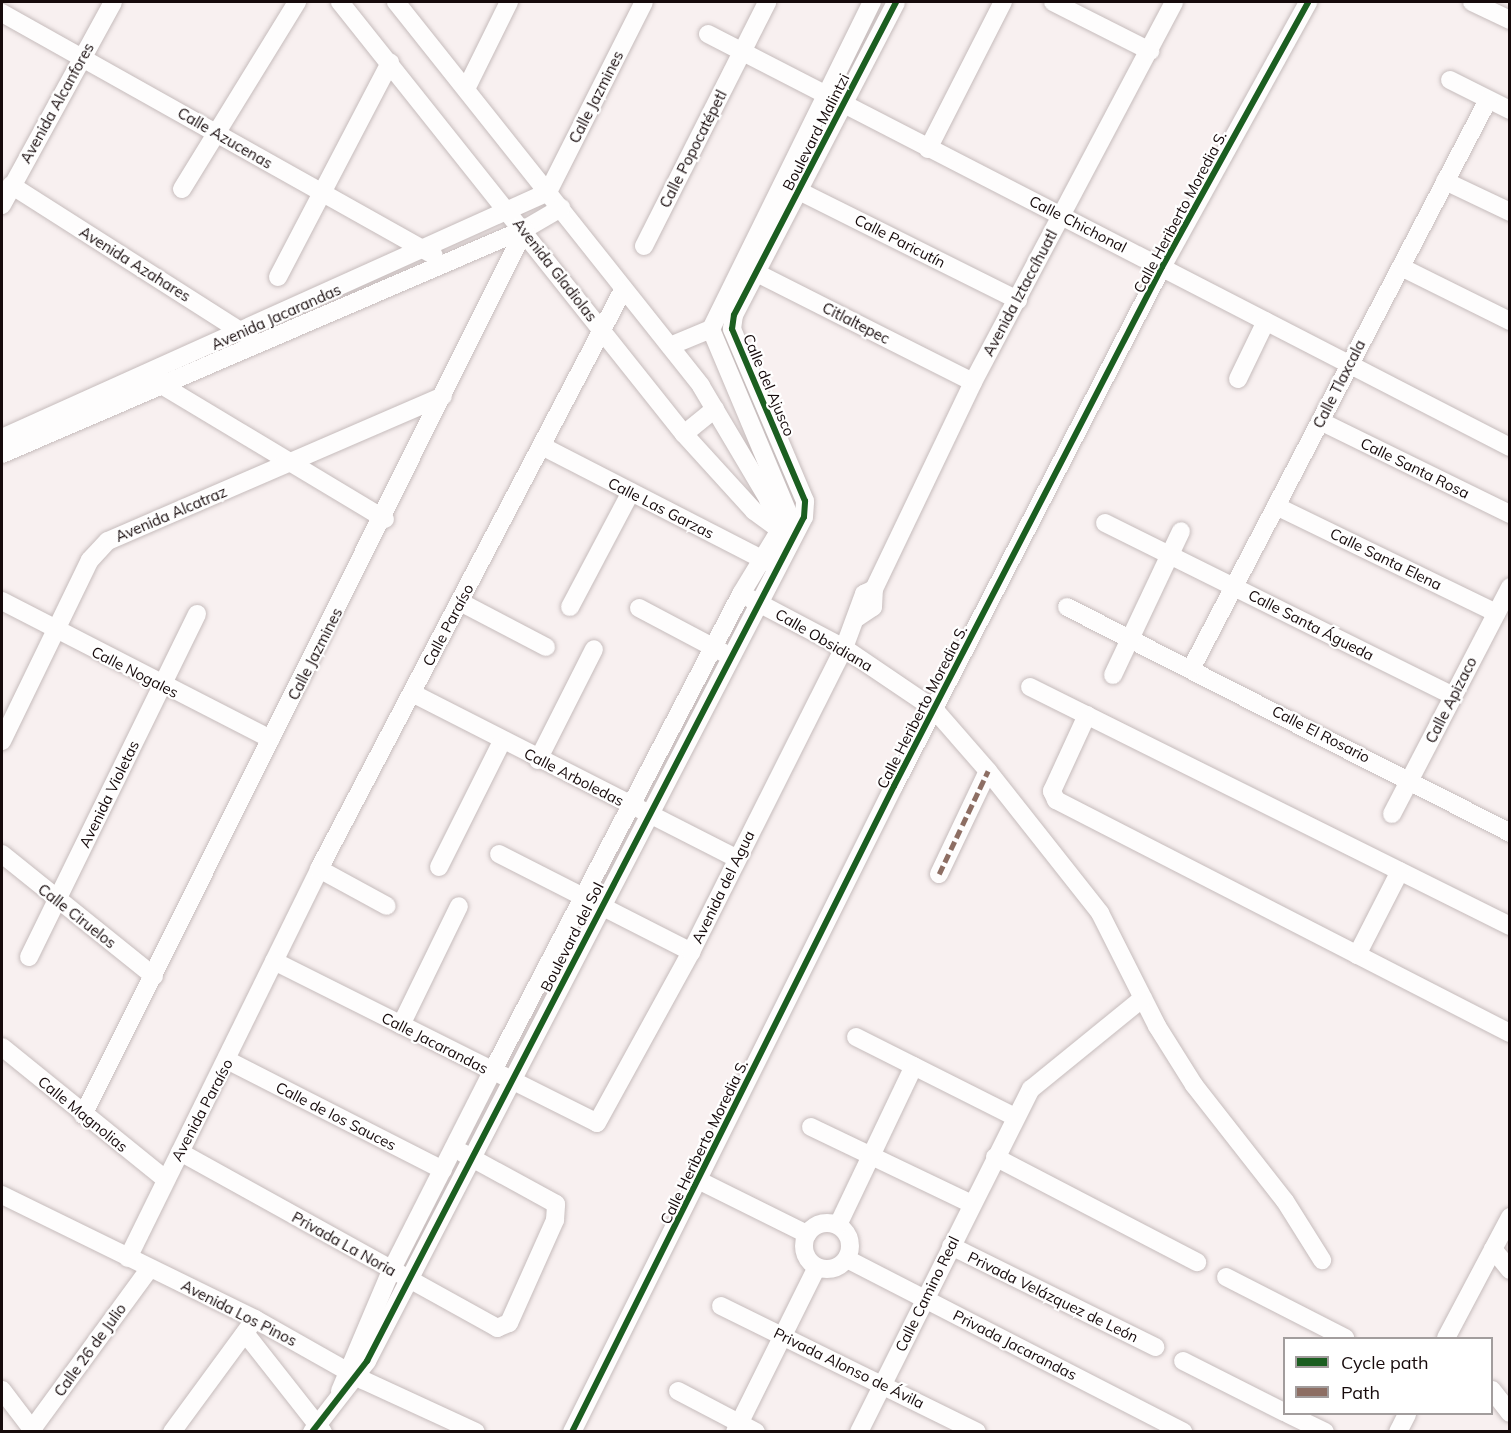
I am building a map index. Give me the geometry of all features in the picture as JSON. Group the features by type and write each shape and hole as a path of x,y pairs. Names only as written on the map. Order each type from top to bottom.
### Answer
{"street":[{"name":"Avenida Alcanfores","path":"2,205 113,2"},
{"path":"182,189 218,134 297,2"},
{"path":"396,2 561,208 623,290 670,346 715,409 768,499 778,530 779,568"},
{"path":"466,89 509,2"},
{"name":"Calle Jazmines","path":"548,192 644,2"},
{"name":"Calle Popocatépetl","path":"644,246 767,2"},
{"name":"Boulevard Malintzi","path":"711,329 799,191 872,2"},
{"name":"Boulevard Malintzi","path":"748,269 782,183 896,2"},
{"path":"928,148 1004,2"},
{"path":"1053,2 1150,51"},
{"name":"Avenida Iztaccíhuatl","path":"844,648 858,617 864,594 874,589 973,382 1174,2"},
{"name":"Calle Heriberto Moredia S.","path":"572,1431 934,709 1162,267 1308,2"},
{"path":"1472,2 1509,20"},
{"name":"Avenida Gladiolas","path":"350,6 390,63 525,229 684,434 778,530 795,540"},
{"name":"Calle Azucenas","path":"2,13 447,263"},
{"name":"Calle Chichonal","path":"708,34 1509,447"},
{"path":"278,277 324,195 390,63"},
{"path":"1450,80 1509,110"},
{"name":"Calle Tlaxcala","path":"1191,669 1488,100"},
{"path":"1445,181 1509,212"},
{"name":"Calle Paricutín","path":"782,183 1018,300"},
{"name":"Avenida Azahares","path":"11,185 259,343"},
{"name":"Avenida Jacarandas","path":"2,454 243,332 427,251 548,192"},
{"path":"525,229 561,208"},
{"name":"Calle Jazmines","path":"83,1115 271,739 385,519 525,229"},
{"name":"Avenida Jacarandas","path":"2,438 151,379 259,343 525,229"},
{"path":"1401,267 1509,321"},
{"name":"Citlaltepec","path":"748,269 973,382"},
{"name":"Calle del Ajusco","path":"748,269 732,329 805,508"},
{"name":"Calle Paraíso","path":"274,961 412,693 544,447 623,290"},
{"path":"1238,379 1266,321"},
{"path":"670,346 711,329"},
{"name":"Calle del Ajusco","path":"711,329 788,502 789,515 778,530"},
{"path":"151,379 385,519"},
{"name":"Avenida Alcatraz","path":"2,741 58,632 90,560 108,541 444,396"},
{"path":"684,434 715,409"},
{"name":"Calle Santa Rosa","path":"1320,421 1509,514"},
{"name":"Calle Las Garzas","path":"544,447 779,568"},
{"path":"570,607 631,492"},
{"name":"Calle Santa Elena","path":"1276,506 1496,613"},
{"name":"Boulevard del Sol","path":"351,1374 410,1281 648,815 795,540 805,508"},
{"name":"Calle Santa Águeda","path":"1105,523 1453,696"},
{"name":"Boulevard del Sol","path":"351,1374 391,1271 630,805 741,594 778,530"},
{"path":"1113,675 1181,531"},
{"name":"Calle Apizaco","path":"1392,814 1509,587"},
{"name":"Calle Obsidiana","path":"741,594 844,648 934,709 988,771 1100,913 1143,998 1194,1085 1285,1201 1322,1260"},
{"name":"Calle Nogales","path":"2,600 162,687 271,739"},
{"path":"460,602 546,647"},
{"name":"Calle El Rosario","path":"1067,607 1410,778 1509,833"},
{"path":"639,608 733,658"},
{"name":"Avenida Violetas","path":"29,957 197,614"},
{"name":"Avenida del Agua","path":"597,1123 691,952 736,858 844,648"},
{"path":"538,760 594,649"},
{"path":"1030,687 1509,926"},
{"name":"Calle Arboledas","path":"412,693 538,760 736,858"},
{"path":"1087,715 1052,791 1056,800 1509,1033"},
{"path":"672,726 692,735"},
{"path":"439,867 502,741"},
{"path":"939,874 988,771"},
{"name":"Calle Ciruelos","path":"2,854 57,901 154,976"},
{"path":"499,854 691,952"},
{"path":"320,869 387,906"},
{"path":"1358,955 1400,871"},
{"path":"401,1025 459,906"},
{"name":"Calle Jacarandas","path":"274,961 510,1082 597,1123"},
{"name":"Avenida Paraíso","path":"128,1258 165,1179 229,1061 274,961"},
{"name":"Calle Camino Real","path":"859,1431 1015,1117 1039,1079 1143,998"},
{"path":"856,1037 1015,1117"},
{"name":"Calle Magnolias","path":"2,1047 83,1115 165,1179"},
{"name":"Calle de los Sauces","path":"229,1061 443,1170"},
{"path":"838,1225 914,1066"},
{"path":"811,1127 972,1204"},
{"path":"454,1148 474,1158"},
{"name":"Privada La Noria","path":"180,1152 497,1328 508,1323 555,1220 556,1204 474,1158"},
{"path":"995,1157 1197,1262"},
{"path":"698,1180 807,1234"},
{"name":"Avenida Los Pinos","path":"2,1195 150,1268 250,1326 476,1431"},
{"path":"1448,1337 1509,1217"},
{"path":"827,1223 838,1225 848,1234 847,1259 833,1269 817,1268 807,1259 807,1234 827,1223"},
{"name":"Privada Velázquez de León","path":"951,1246 1155,1347"},
{"path":"1493,1249 1509,1270"},
{"name":"Privada Jacarandas","path":"847,1259 1183,1431"},
{"name":"Calle 26 de Julio","path":"32,1431 150,1268"},
{"path":"737,1427 817,1268"},
{"path":"1226,1277 1343,1337"},
{"name":"Privada Alonso de Ávila","path":"721,1306 977,1431"},
{"path":"172,1431 250,1326 317,1429 351,1374"},
{"path":"1183,1361 1283,1411"},
{"path":"2,1390 32,1431"},
{"path":"678,1391 737,1427 756,1431"},
{"path":"1493,1393 1509,1413"},
{"path":"1290,1415 1325,1431"},
{"path":"1398,1431 1406,1415"}],"marked path":[{"path":"939,874 988,771"}],"cycle path":[{"path":"312,1432 367,1361 804,517 805,501 732,329 734,315 896,2"},
{"path":"572,1432 894,786 1162,267 1308,2"}]}
